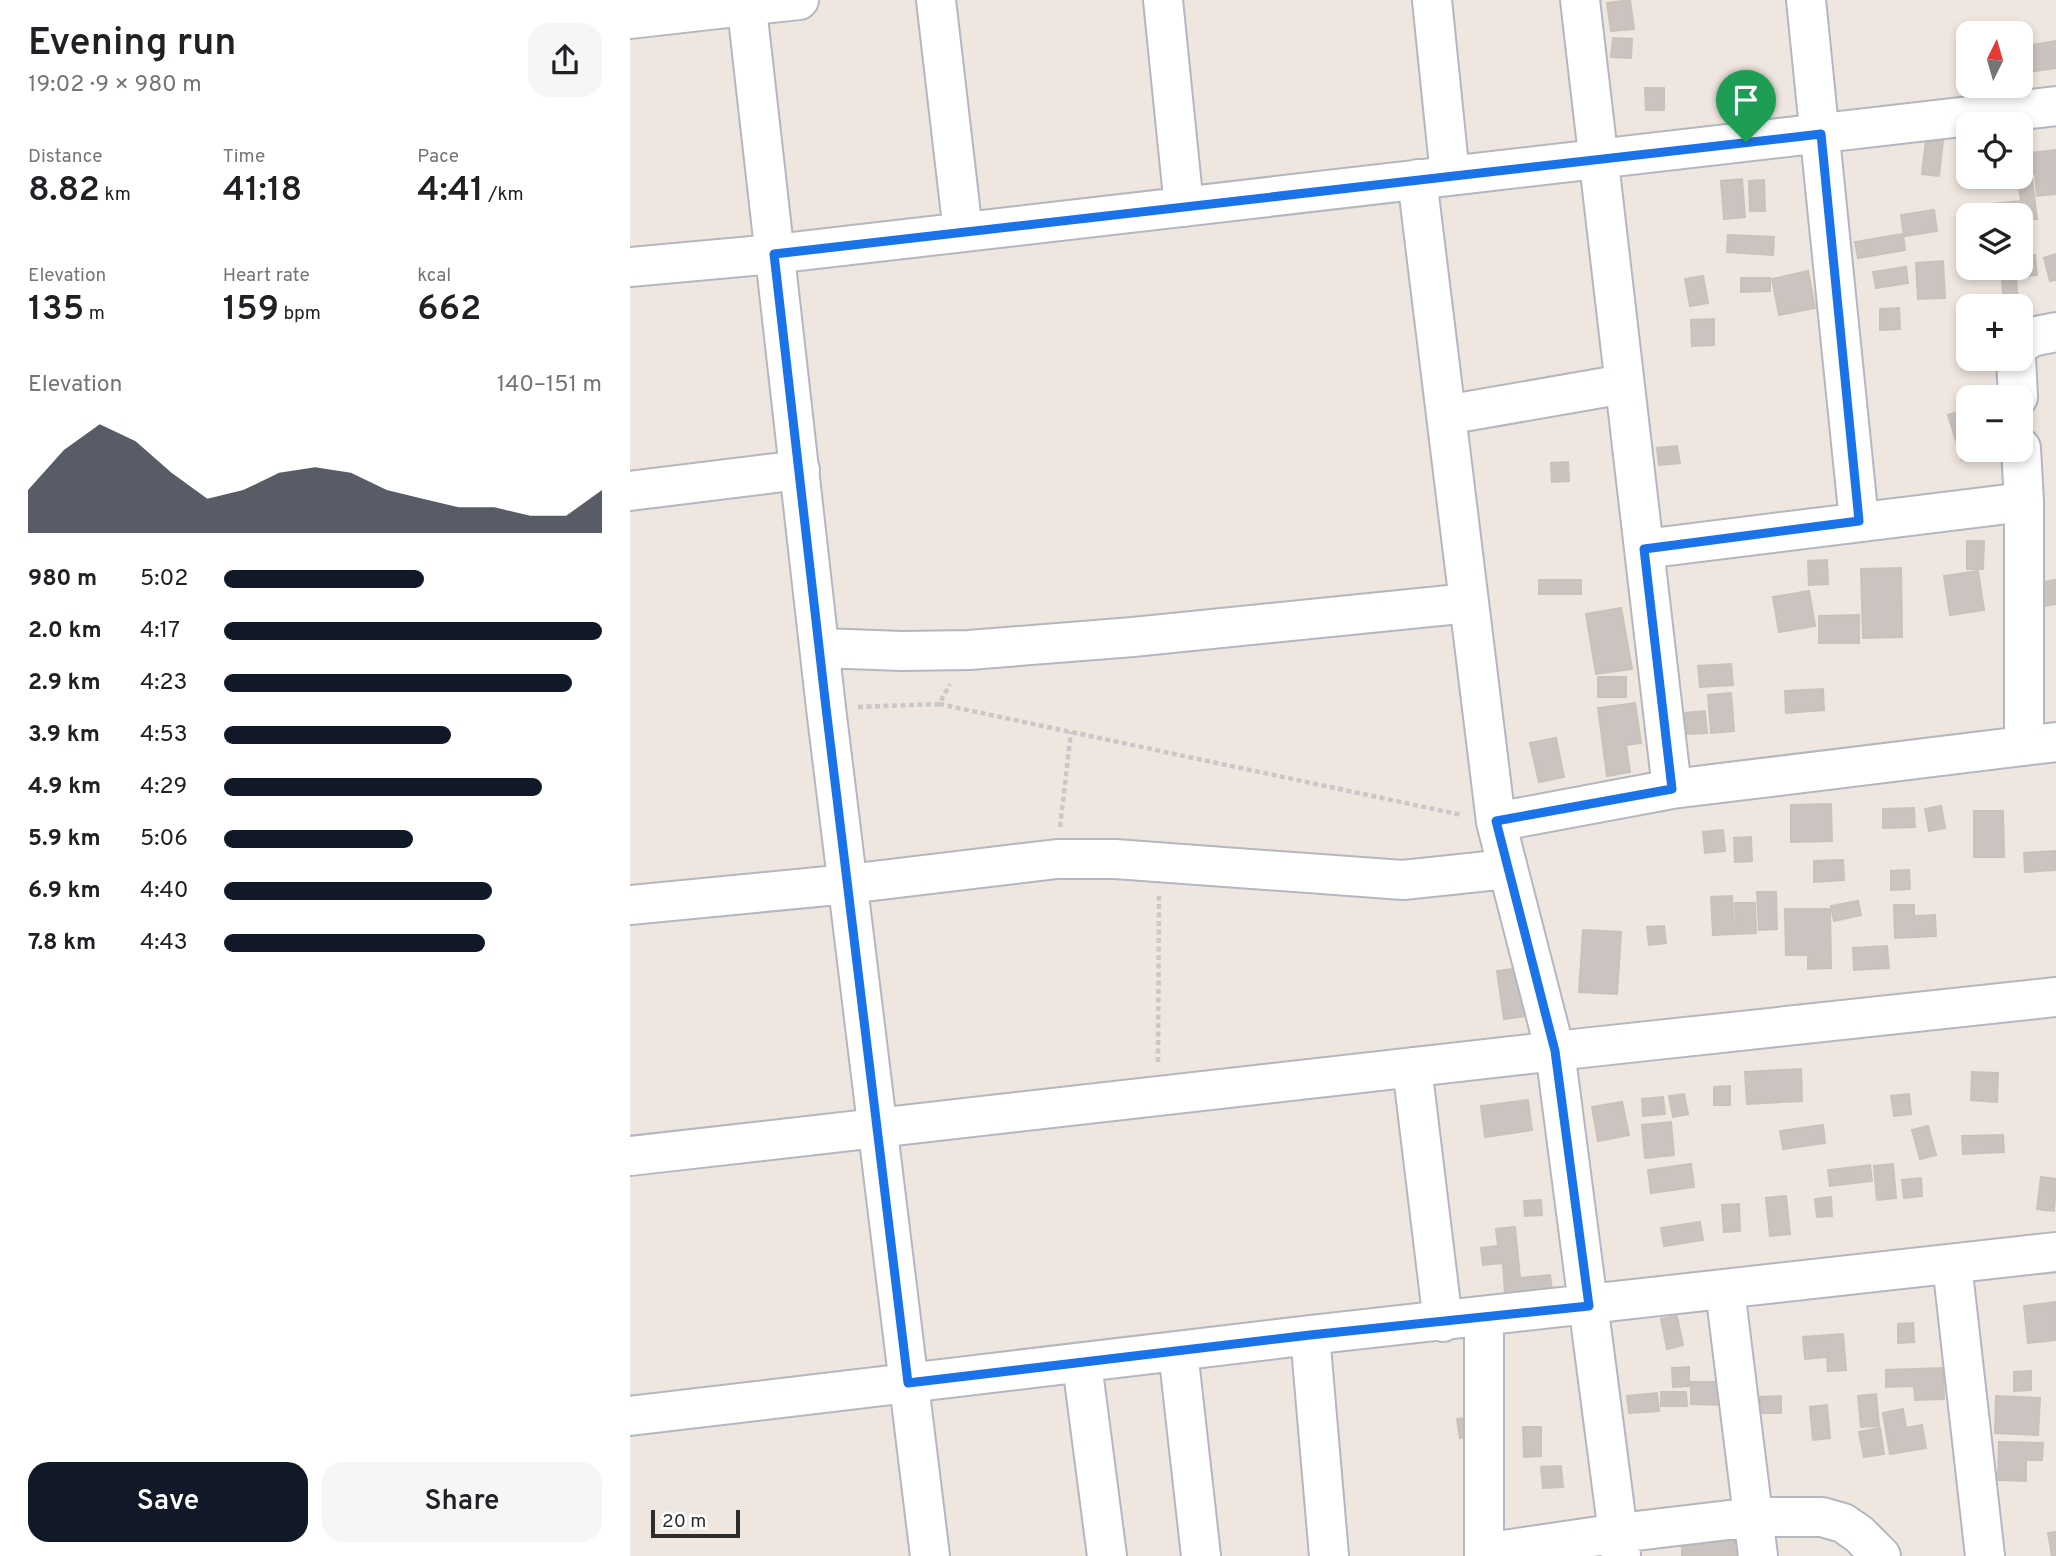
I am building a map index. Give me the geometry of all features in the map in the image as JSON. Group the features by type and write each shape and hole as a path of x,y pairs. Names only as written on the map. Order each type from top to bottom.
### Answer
{"street":[{"path":"630,19 746,3 799,0"},
{"path":"936,0 963,232"},
{"path":"1163,0 1184,207"},
{"path":"1432,0 1433,177 1446,415 1496,821 1555,1051 1620,1545"},
{"path":"1580,0 1672,789"},
{"path":"1806,0 1859,521"},
{"path":"746,3 826,708 930,1556"},
{"path":"630,267 774,254 2056,106"},
{"path":"2033,337 2056,332"},
{"path":"1446,415 1624,384"},
{"path":"1496,821 1672,789 2040,744 2022,462"},
{"path":"630,491 800,470"},
{"path":"1644,549 2024,502"},
{"path":"821,648 969,650 1133,637 1469,603"},
{"path":"630,905 848,884 1057,859 1115,859 1403,880 1507,869"},
{"path":"630,1156 2056,997"},
{"path":"1412,1067 1443,1322"},
{"path":"630,1416 1310,1335 2056,1252"},
{"path":"1952,1264 1985,1556"},
{"path":"1725,1290 1758,1556"},
{"path":"1484,1317 1484,1555 1620,1545 1754,1517 1822,1517 1843,1523 1859,1534 1881,1556"},
{"path":"1310,1335 1329,1556"},
{"path":"1178,1351 1200,1556"},
{"path":"1082,1364 1107,1556"}],"path":[{"path":"939,704 969,650"},
{"path":"826,708 939,704 1332,789 1496,821"},
{"path":"1057,859 1071,732"},
{"path":"1157,1098 1159,863"}],"building":[{"path":"1630,0 1634,29 1611,31 1607,3"},
{"path":"1613,38 1632,39 1631,58 1611,57"},
{"path":"2056,41 2056,68 2034,71 2034,45"},
{"path":"1645,88 1664,88 1664,110 1646,110"},
{"path":"1926,139 1943,141 1939,176 1922,174"},
{"path":"2056,150 2056,194 2037,196 2033,153"},
{"path":"1742,179 1745,217 1724,219 1721,181"},
{"path":"1764,180 1765,211 1750,211 1749,181"},
{"path":"2033,186 2037,219 2033,219 2033,203 2002,203 2021,201 2019,189 2033,189"},
{"path":"1934,210 1937,231 1904,236 1901,215"},
{"path":"1903,234 1905,250 1858,258 1855,242"},
{"path":"1728,235 1774,237 1773,255 1727,252"},
{"path":"2056,254 2056,280 2050,281 2044,258"},
{"path":"2035,255 2037,275 2033,275"},
{"path":"1943,261 1945,298 1918,299 1916,263"},
{"path":"1906,267 1908,283 1876,288 1873,272"},
{"path":"1808,271 1815,308 1779,315 1772,279"},
{"path":"1703,276 1708,303 1690,306 1685,279"},
{"path":"1741,278 1770,278 1770,291 1741,292"},
{"path":"2002,280 2016,280 2017,294 2003,294"},
{"path":"1899,308 1900,329 1880,330 1880,309"},
{"path":"1714,319 1714,345 1692,346 1691,320"},
{"path":"1956,413 1956,441 1948,415"},
{"path":"1677,446 1680,463 1659,465 1657,448"},
{"path":"1568,462 1569,481 1552,482 1551,463"},
{"path":"1967,541 1984,541 1983,569 1967,569"},
{"path":"1827,560 1828,584 1809,585 1808,561"},
{"path":"1901,568 1902,637 1863,638 1861,569"},
{"path":"1978,571 1984,610 1950,615 1944,576"},
{"path":"1539,580 1581,580 1581,594 1539,594"},
{"path":"2055,580 2056,604 2044,606 2039,583"},
{"path":"1809,591 1815,626 1779,632 1773,597"},
{"path":"1621,608 1632,669 1596,674 1586,614"},
{"path":"1859,615 1859,643 1819,643 1819,616"},
{"path":"1731,664 1733,685 1700,687 1698,666"},
{"path":"1598,677 1626,677 1626,697 1598,697"},
{"path":"1823,689 1824,710 1786,713 1785,691"},
{"path":"1731,693 1734,731 1711,733 1708,695"},
{"path":"1635,703 1641,743 1626,745 1630,772 1607,776 1598,708"},
{"path":"1705,711 1707,733 1685,734 1684,713"},
{"path":"1556,738 1564,777 1539,782 1530,743"},
{"path":"1831,804 1832,841 1791,842 1791,805"},
{"path":"1941,806 1945,828 1929,831 1925,809"},
{"path":"1914,808 1915,827 1883,828 1883,809"},
{"path":"1974,811 2003,811 2004,857 1974,857"},
{"path":"1723,830 1725,851 1705,853 1703,832"},
{"path":"1751,837 1752,861 1735,862 1734,838"},
{"path":"2056,851 2056,870 2025,872 2024,853"},
{"path":"1843,860 1844,880 1814,882 1814,861"},
{"path":"1909,870 1910,889 1891,890 1891,871"},
{"path":"1757,892 1776,892 1777,929 1759,930"},
{"path":"1732,896 1734,934 1713,935 1711,897"},
{"path":"1858,901 1861,915 1834,921 1831,906"},
{"path":"1735,903 1755,903 1756,933 1736,934"},
{"path":"1894,905 1914,905 1914,916 1935,915 1936,936 1895,938"},
{"path":"1785,909 1830,909 1831,968 1808,969 1808,955 1786,955"},
{"path":"1664,926 1666,943 1649,945 1647,927"},
{"path":"1583,930 1621,932 1617,994 1579,992"},
{"path":"1887,946 1889,968 1854,970 1853,948"},
{"path":"1527,967 1533,1015 1504,1019 1497,971"},
{"path":"1801,1069 1802,1101 1747,1104 1745,1072"},
{"path":"1972,1072 1998,1073 1997,1102 1971,1100"},
{"path":"1730,1086 1730,1105 1714,1105 1714,1087"},
{"path":"1684,1094 1688,1114 1673,1117 1669,1096"},
{"path":"1909,1094 1911,1114 1894,1116 1891,1096"},
{"path":"1663,1097 1665,1114 1643,1116 1642,1099"},
{"path":"1528,1100 1532,1130 1485,1137 1481,1106"},
{"path":"1622,1102 1629,1135 1598,1141 1592,1107"},
{"path":"1671,1122 1674,1155 1645,1158 1642,1125"},
{"path":"1823,1125 1825,1143 1783,1149 1780,1131"},
{"path":"1928,1126 1936,1155 1920,1159 1912,1130"},
{"path":"2003,1135 2004,1152 1963,1154 1962,1136"},
{"path":"1691,1164 1694,1187 1651,1193 1648,1170"},
{"path":"1893,1164 1896,1198 1877,1200 1874,1166"},
{"path":"1870,1165 1872,1181 1830,1186 1828,1170"},
{"path":"2041,1177 2056,1179 2054,1211 2037,1209"},
{"path":"1921,1178 1922,1196 1904,1198 1902,1180"},
{"path":"1786,1196 1790,1234 1770,1236 1766,1198"},
{"path":"1831,1197 1832,1216 1817,1217 1815,1199"},
{"path":"1541,1200 1542,1215 1525,1216 1524,1201"},
{"path":"1739,1204 1740,1231 1724,1232 1722,1205"},
{"path":"1700,1222 1703,1240 1664,1246 1661,1228"},
{"path":"1515,1227 1520,1278 1550,1275 1552,1290 1505,1295 1503,1263 1483,1265 1481,1248 1498,1246 1496,1229"},
{"path":"2056,1302 2056,1340 2028,1343 2024,1306"},
{"path":"1677,1316 1683,1345 1667,1349 1661,1319"},
{"path":"1913,1323 1914,1342 1898,1343 1898,1324"},
{"path":"1843,1334 1846,1370 1828,1371 1827,1357 1805,1359 1803,1337"},
{"path":"1689,1367 1689,1386 1673,1387 1672,1368"},
{"path":"1943,1368 1944,1399 1915,1400 1914,1386 1886,1387 1886,1370"},
{"path":"2031,1371 2031,1390 2014,1391 2014,1372"},
{"path":"1691,1382 1728,1382 1728,1405 1691,1404"},
{"path":"1661,1392 1686,1392 1687,1406 1661,1406"},
{"path":"1657,1393 1659,1411 1629,1413 1627,1396"},
{"path":"1876,1394 1879,1426 1861,1427 1858,1396"},
{"path":"1781,1396 1781,1413 1760,1413 1760,1397"},
{"path":"1996,1396 2040,1398 2038,1435 1995,1433"},
{"path":"1827,1405 1830,1438 1813,1440 1810,1407"},
{"path":"1903,1409 1906,1428 1922,1425 1926,1448 1890,1454 1883,1413"},
{"path":"1472,1417 1476,1435 1460,1438 1457,1419"},
{"path":"1523,1427 1541,1427 1541,1456 1524,1457"},
{"path":"1880,1428 1884,1454 1864,1457 1859,1432"},
{"path":"1999,1442 2043,1443 2042,1460 2026,1460 2026,1481 1998,1480"},
{"path":"1561,1466 1563,1487 1543,1488 1541,1467"},
{"path":"2056,1532 2056,1556 2052,1556 2048,1533"},
{"path":"1741,1538 1742,1556 1682,1556 1682,1539"}],"route":[{"path":"1821,134 1859,521 1644,549 1672,789 1496,821 1555,1051 1589,1306 1310,1335 908,1383 774,254 1746,142 1821,134"}]}
